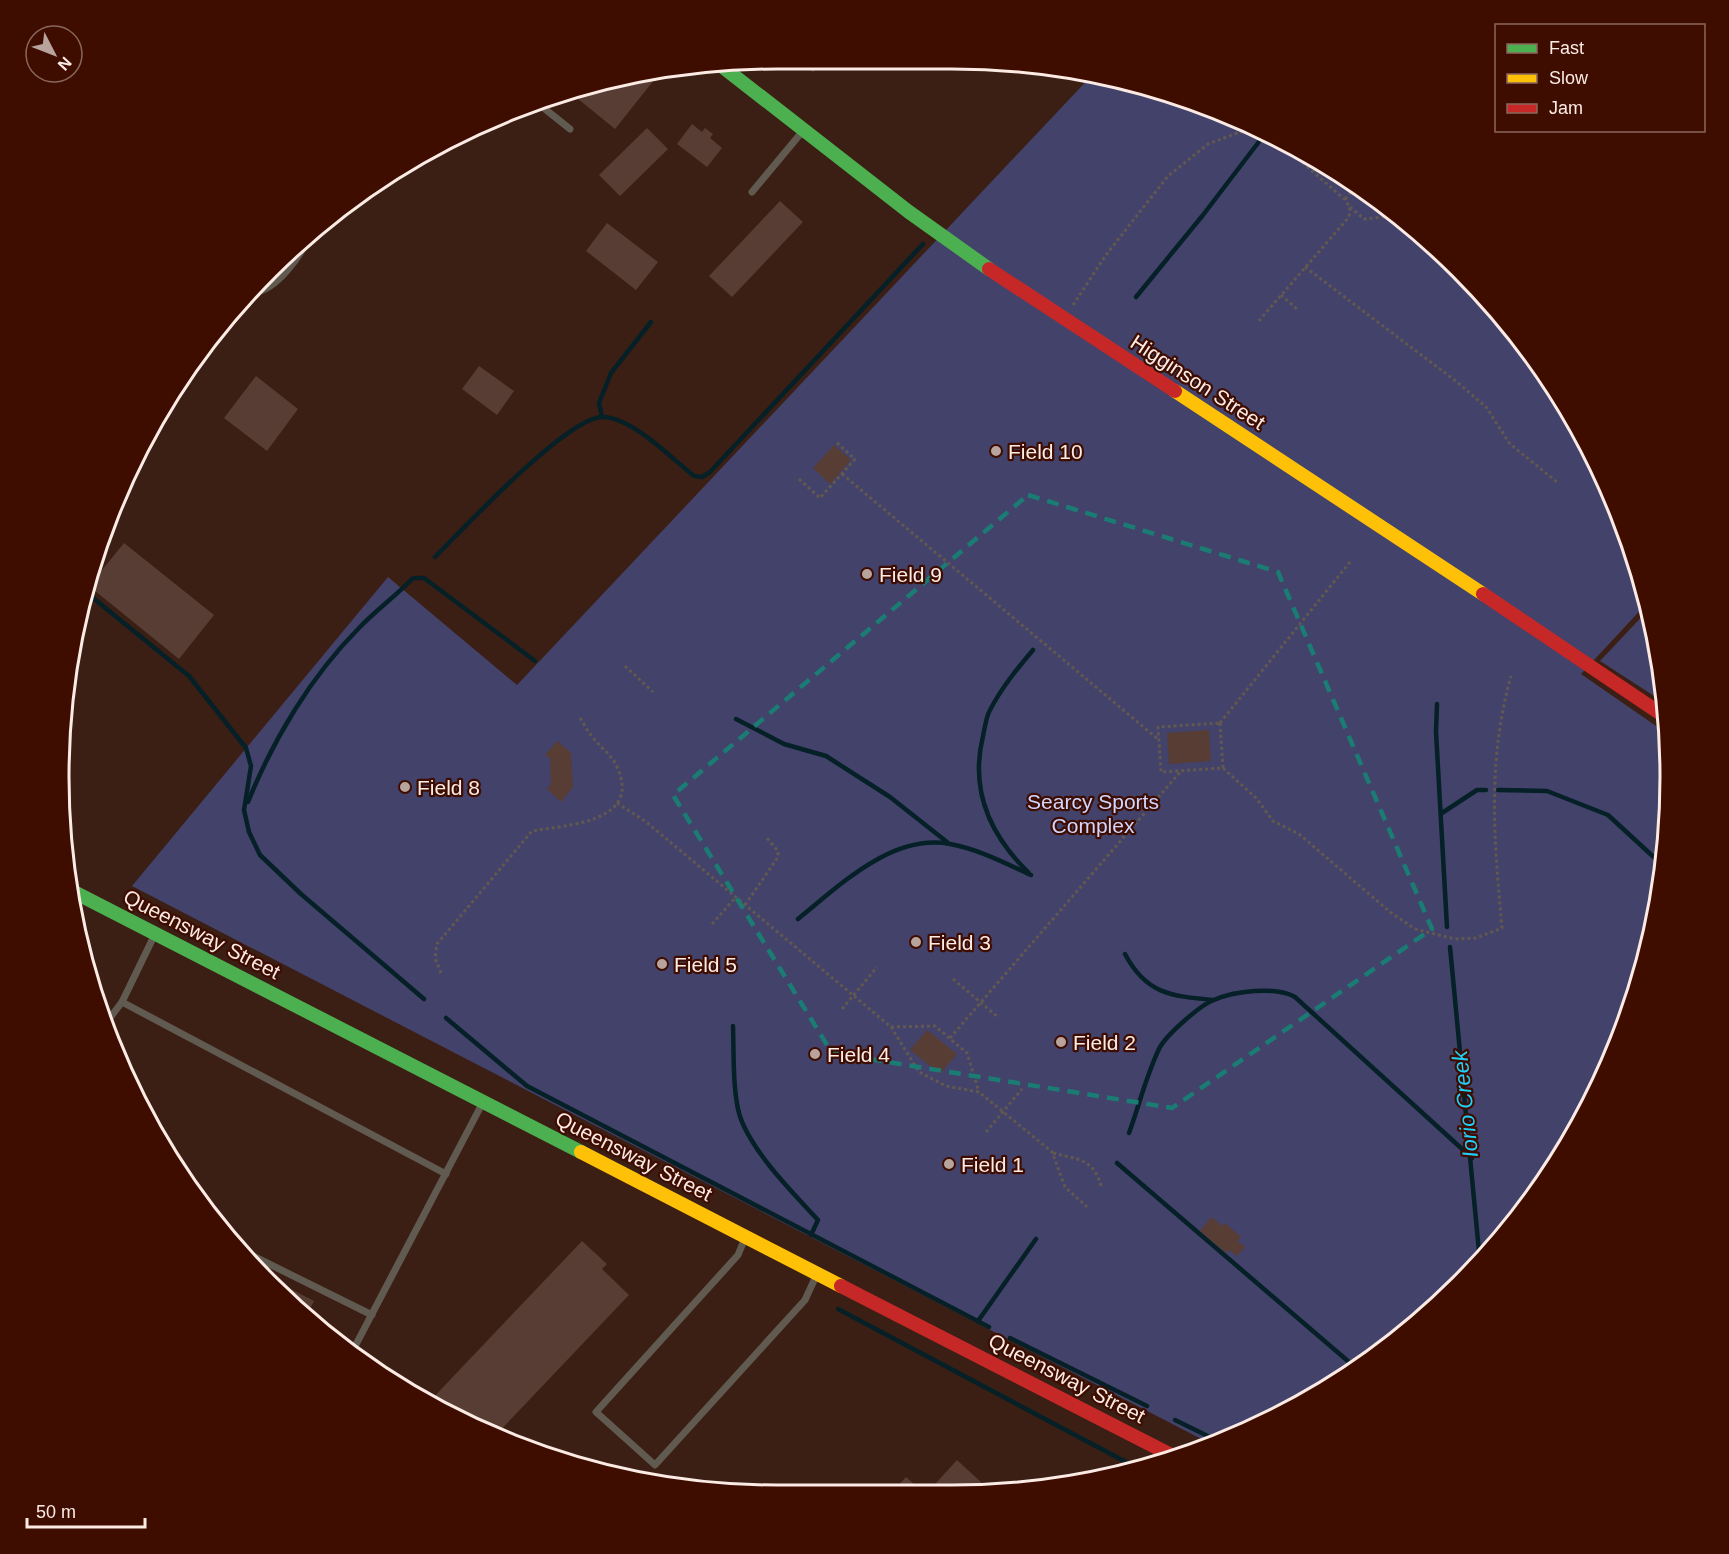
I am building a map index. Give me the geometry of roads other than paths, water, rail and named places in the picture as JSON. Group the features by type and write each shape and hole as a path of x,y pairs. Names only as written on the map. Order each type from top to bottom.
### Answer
{"street":[{"name":"Higginson Street","path":"728,71 909,212 1064,319 1559,644 1656,711"},
{"name":"Queensway Street","path":"79,895 1165,1452"}],"lane":[{"path":"545,109 570,129"},
{"path":"752,192 803,130"},
{"path":"265,288 285,274 301,253"},
{"path":"111,1016 122,1002 155,934"},
{"path":"122,1002 446,1174"},
{"path":"355,1346 483,1102"},
{"path":"746,1237 738,1255 596,1412 655,1465 805,1300 818,1273"},
{"path":"259,1259 372,1315"}],"waterway":[{"path":"1136,297 1260,140"},
{"path":"435,557 491,500 542,453 587,422 603,417 615,419 639,431 694,476 702,477 710,472 923,244"},
{"path":"602,417 599,403 611,373 651,322"},
{"path":"248,802 281,732 309,688 341,647 413,578 424,578 535,661"},
{"path":"92,597 189,676 246,748 251,766 244,810 249,832 260,855 301,894 424,999"},
{"path":"1028,872 1014,857 993,826 981,792 979,774 980,756 989,713 1005,686 1033,650"},
{"name":"Iorio Creek","path":"1437,704 1436,732 1447,927"},
{"path":"736,719 784,744 826,756 890,797 947,842"},
{"path":"1442,813 1477,790 1486,790"},
{"path":"1498,790 1547,791 1608,815 1655,858"},
{"path":"798,919 868,865 908,846 928,843 960,846 1031,875"},
{"name":"Iorio Creek","path":"1450,947 1479,1250"},
{"path":"1125,954 1142,978 1151,985 1184,997 1213,1000"},
{"path":"1129,1133 1154,1059 1163,1043 1175,1029 1192,1014 1214,1000 1243,992 1266,991 1295,997 1472,1158"},
{"path":"446,1018 527,1086 989,1327"},
{"path":"733,1026 735,1088 742,1122 766,1161 818,1220 811,1235"},
{"path":"1117,1163 1350,1363"},
{"path":"978,1321 1036,1239"},
{"path":"838,1309 1127,1463"},
{"path":"1010,1338 1147,1406"},
{"path":"1175,1420 1209,1436"}],"place":[{"name":"Field 10","path":"996,451"},
{"name":"Field 9","path":"867,574"},
{"name":"Field 8","path":"405,787"},
{"name":"Field 3","path":"916,942"},
{"name":"Field 5","path":"662,964"},
{"name":"Field 2","path":"1061,1042"},
{"name":"Field 4","path":"815,1054"},
{"name":"Field 1","path":"949,1164"}],"park label":[{"name":"Searcy Sports Complex","path":"1093,813"}]}
